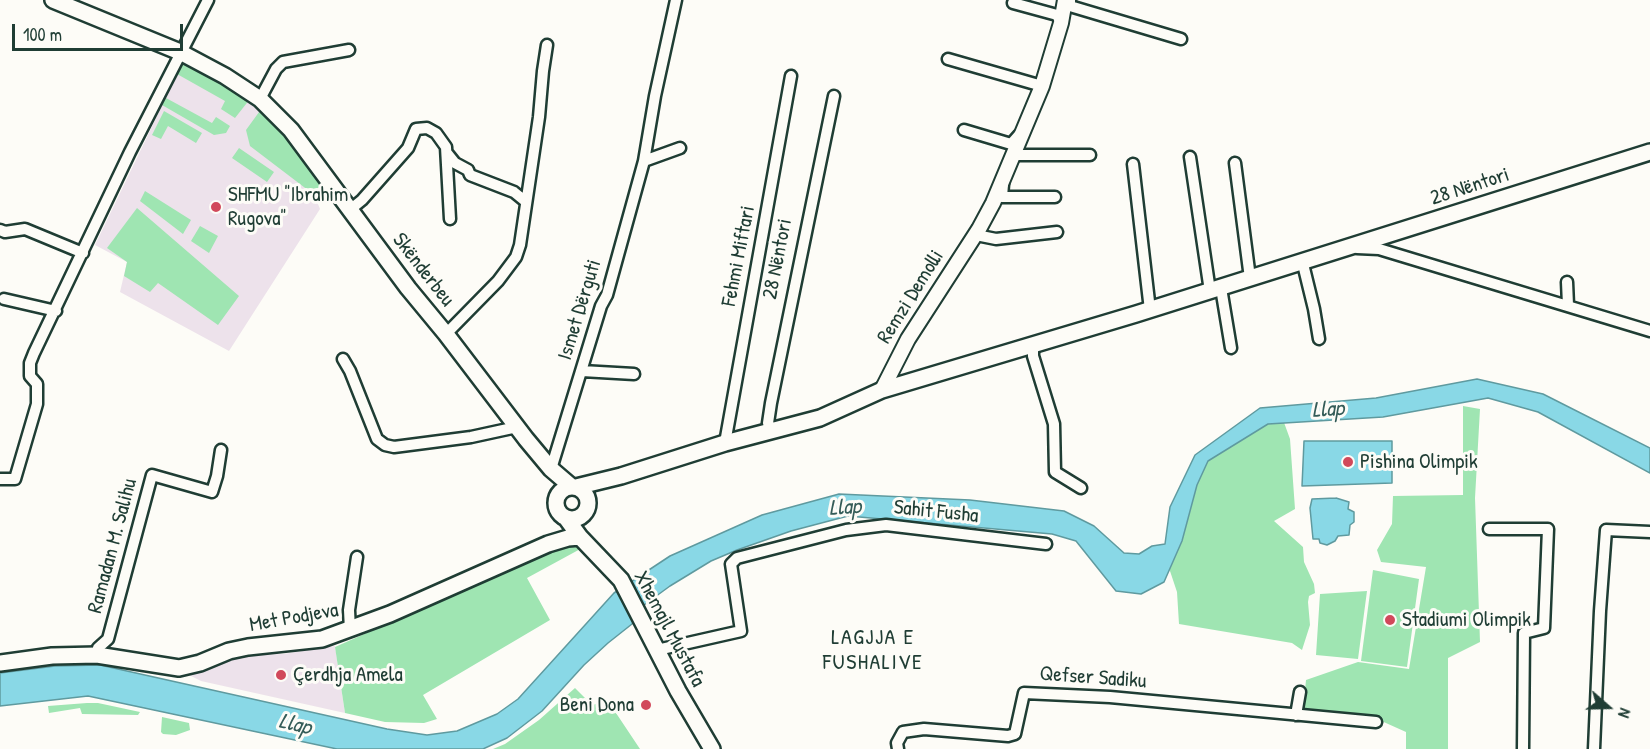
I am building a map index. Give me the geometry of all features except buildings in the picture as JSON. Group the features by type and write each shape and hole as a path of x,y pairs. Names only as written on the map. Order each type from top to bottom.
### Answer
{"main road":[{"name":"Skënderbeu","path":"53,0 180,52 225,76 260,99 291,130 408,288 517,427 551,469 574,487"},
{"name":"28 Nëntori","path":"574,487 621,476 725,443 820,418 882,390 1215,290 1302,260 1348,248 1650,152"},
{"path":"551,469 558,511 566,518 574,519 586,510"},
{"name":"28 Nëntori","path":"586,510 601,492 621,476"},
{"path":"556,501 560,493 574,487 587,495 580,537"},
{"name":"Xhemajl Mustafa","path":"566,518 580,537 621,580 678,691 712,749"},
{"name":"Met Podjeva","path":"0,663 52,656 96,655 179,668 200,663 229,651 322,639 350,630 548,544 580,537"}],"street":[{"path":"0,479 15,479 37,404 37,384 30,376 30,363 130,152 208,0"},
{"name":"Ismet Dërguti","path":"551,469 601,306 607,295 644,161 655,96 676,0"},
{"path":"1067,0 1070,6 1181,39"},
{"name":"Remzi Demolli","path":"882,390 908,339 979,229 1003,181 1042,86 1067,0"},
{"path":"1013,3 1057,15 1061,23"},
{"path":"446,334 498,281 516,257 520,245 539,117 547,45"},
{"path":"260,99 276,69 283,62 349,50"},
{"path":"948,58 1042,86"},
{"name":"Fehmi Miftari","path":"725,443 791,76"},
{"name":"28 Nëntori","path":"772,431 768,423 769,413 834,96"},
{"path":"351,209 362,200 408,148 416,129 427,128 436,133 455,163 468,170 470,175 514,192 525,201"},
{"path":"964,130 1011,144 1025,129"},
{"path":"644,161 680,148"},
{"path":"447,153 450,219"},
{"path":"1014,155 1090,155"},
{"path":"1190,157 1215,290 1231,348"},
{"path":"1133,164 1150,310"},
{"path":"1235,164 1250,278"},
{"path":"1003,181 1002,197 1055,197"},
{"path":"0,230 5,232 25,229 83,253"},
{"path":"979,229 981,236 996,238 1057,232"},
{"path":"1348,248 1379,249 1650,331"},
{"path":"1302,260 1319,339"},
{"path":"1567,282 1568,305"},
{"path":"4,299 56,310"},
{"path":"1033,344 1033,356 1054,424 1055,472 1081,488"},
{"path":"343,359 377,439 385,445 394,447 471,437 517,427"},
{"path":"582,372 634,374"},
{"name":"Ramadan M. Salihu","path":"96,655 98,648 108,639 152,475 212,492 221,450"},
{"name":"Sahit Fusha","path":"657,650 741,631 731,564 737,558 846,530 886,525 1046,544"},
{"path":"1489,529 1548,529 1544,628 1524,633 1523,749"},
{"path":"1594,749 1606,530 1650,532"},
{"path":"350,630 349,610 357,557"},
{"path":"1296,715 1300,692"},
{"name":"Qefser Sadiku","path":"898,749 897,743 903,732 924,729 1008,736 1016,734 1024,693 1110,697 1376,722"}],"shaded area":[{"path":"185,58 264,109 327,181 316,199 320,209 229,351 120,292 127,262 95,245"},
{"path":"335,646 345,713 201,681 189,675 243,655 283,654"}],"green space":[{"path":"185,58 250,99 235,118 221,109 225,101 177,74"},
{"path":"166,98 212,123 216,117 230,126 226,133 214,135 162,105"},
{"path":"262,108 327,181 317,197 250,146 246,130"},
{"path":"164,111 202,133 196,143 168,126 161,139 152,135"},
{"path":"239,148 274,172 267,182 232,158"},
{"path":"145,191 191,220 183,234 140,201"},
{"path":"137,208 239,296 218,325 158,283 150,292 124,276 127,262 107,248"},
{"path":"200,226 218,236 209,253 191,241"},
{"path":"1463,406 1480,409 1475,498 1480,642 1448,658 1448,749 1406,749 1406,732 1377,719 1303,712 1306,680 1358,662 1409,669 1426,567 1381,562 1377,550 1392,524 1393,496 1463,495"},
{"path":"1263,417 1282,417 1290,439 1295,509 1274,521 1303,547 1304,562 1314,584 1315,593 1309,596 1308,602 1310,625 1302,650 1292,643 1179,624 1177,592 1169,568 1202,459"},
{"path":"590,534 595,541 527,578 550,620 423,695 437,719 424,723 385,722 345,713 335,647"},
{"name":"Stadiumi Olimpik","path":"1373,570 1419,579 1407,667 1361,661"},
{"path":"1367,591 1358,659 1316,655 1320,594"},
{"path":"575,688 592,705 608,701 640,749 493,749 505,744 539,720"},
{"path":"98,703 140,712 138,715 82,714 80,708 49,713 48,706"},
{"path":"162,717 189,723 190,730 176,735 163,734 161,732"}],"water":[{"name":"Llap","path":"1477,379 1543,394 1650,448 1650,473 1538,412 1488,398 1383,417 1268,424 1208,461 1197,485 1182,541 1164,582 1141,594 1116,591 1076,541 1052,534 848,516 791,531 737,550 711,561 670,586 644,605 632,624 584,665 542,711 507,738 483,749 337,749 88,696 0,706 0,673 55,666 100,665 387,729 427,735 457,731 497,714 518,699 614,593 670,556 762,515 839,494 970,500 1064,511 1094,526 1124,553 1139,554 1152,546 1165,544 1170,507 1195,455 1260,408 1376,398"},
{"name":"Pishina Olimpik","path":"1304,441 1392,441 1392,483 1302,486"},
{"path":"1336,498 1349,502 1348,509 1354,512 1354,522 1350,525 1349,535 1338,536 1335,541 1327,545 1320,543 1319,539 1313,539 1310,508 1312,499"}],"place":[{"name":"SHFMU \"Ibrahim Rugova\"","path":"216,207"},
{"name":"Pishina Olimpik","path":"1348,462"},
{"name":"Stadiumi Olimpik","path":"1390,620"},
{"name":"Çerdhja Amela","path":"281,675"},
{"name":"Beni Dona","path":"646,705"}],"district":[{"name":"LAGJJA E FUSHALIVE","path":"873,650"}]}
